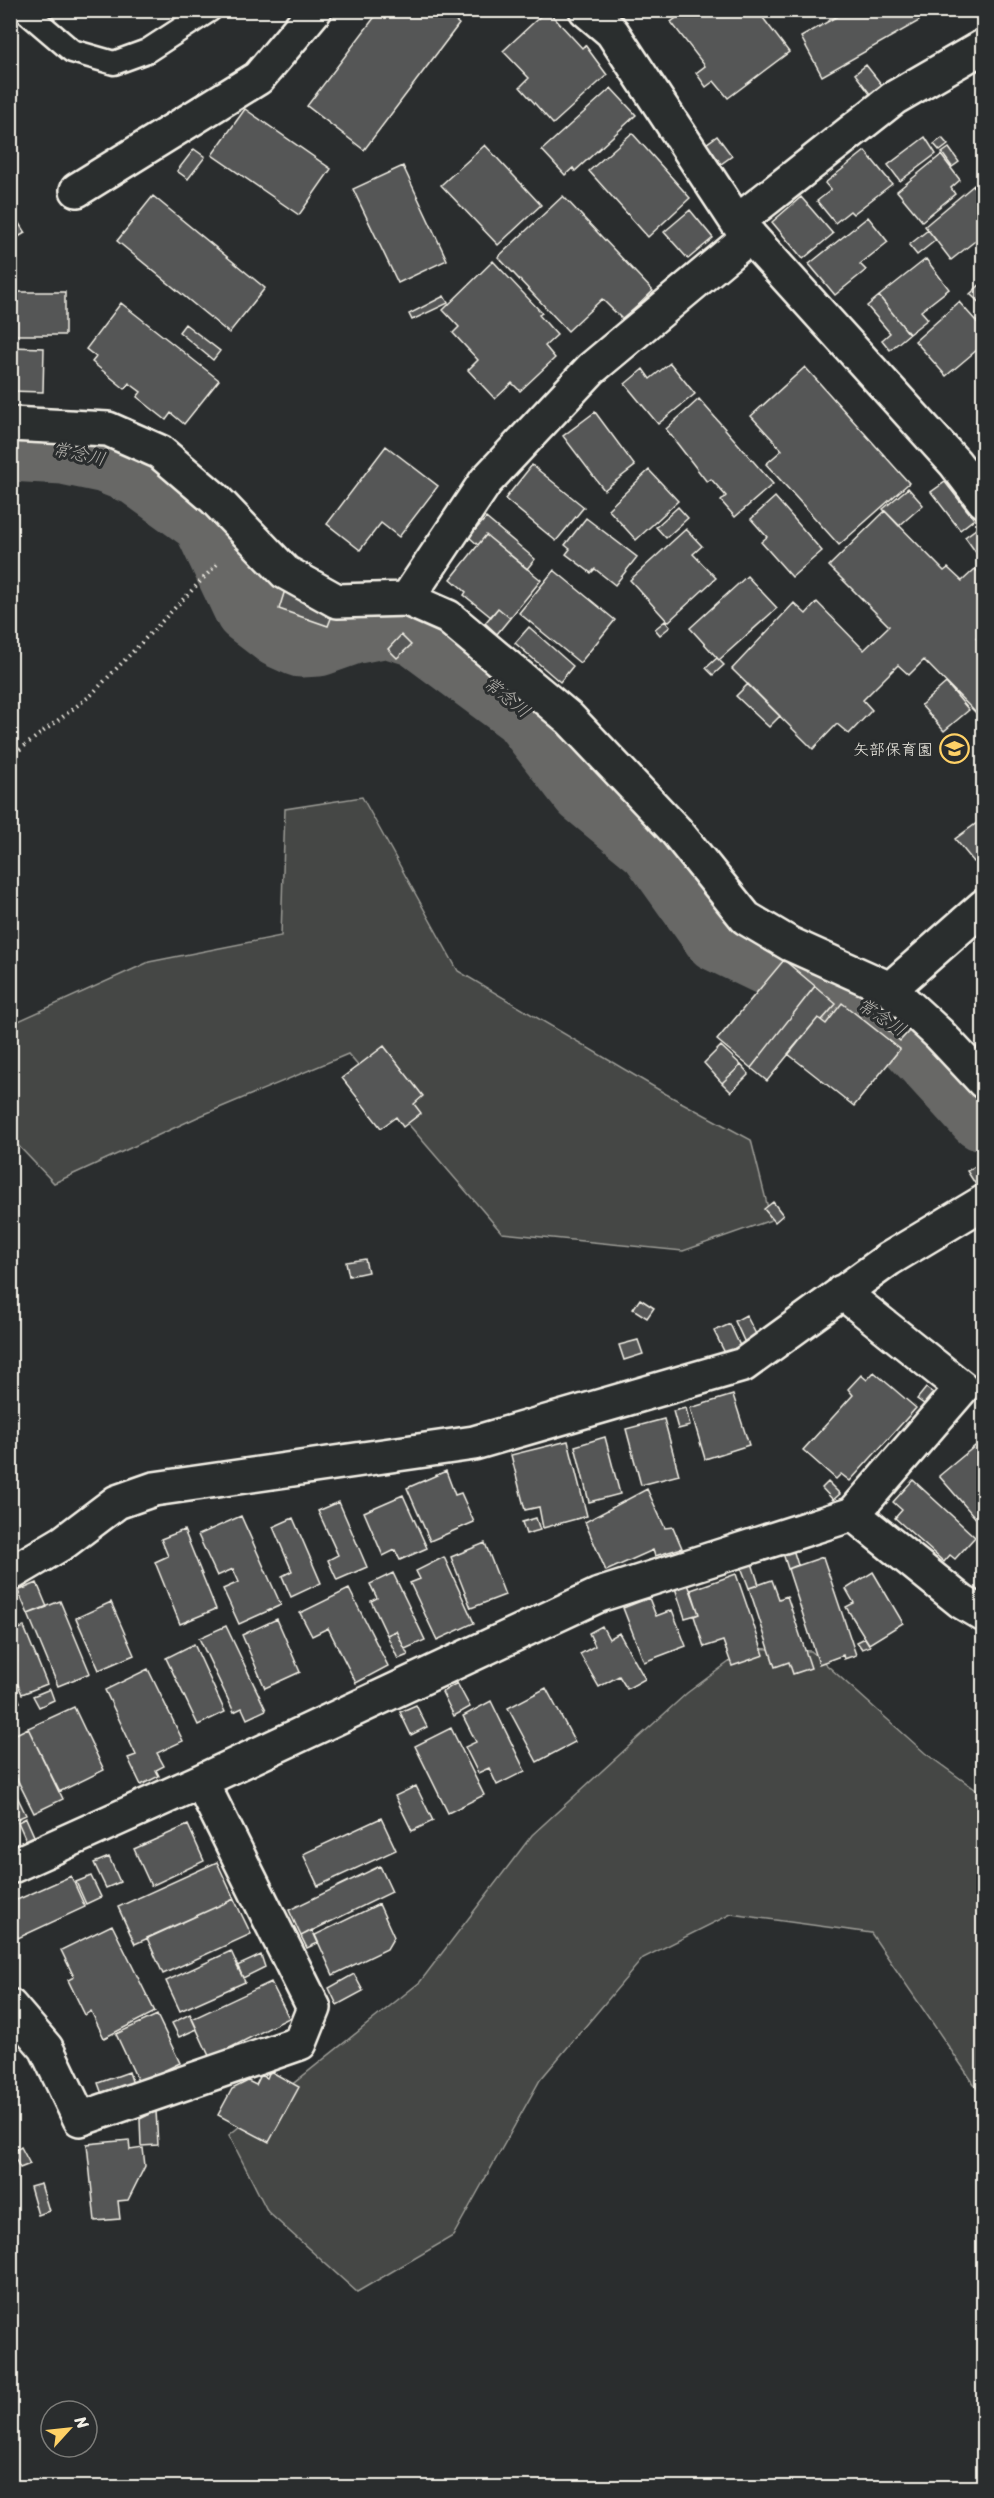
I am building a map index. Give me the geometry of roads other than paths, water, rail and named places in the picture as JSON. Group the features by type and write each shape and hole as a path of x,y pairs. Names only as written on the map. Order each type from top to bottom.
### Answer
{"street":[{"path":"77,190 258,78 315,10"},
{"path":"586,10 612,32 743,229 956,463 984,501"},
{"path":"407,599 486,481 583,377 743,229 894,98 984,46"},
{"path":"10,424 108,429 160,452 215,499 285,572 337,601 407,599 448,617 570,719 676,831 746,918 790,944 890,989 939,1034 984,1082"},
{"path":"890,989 984,906"},
{"path":"10,1574 64,1542 117,1502 154,1489 474,1443 743,1365 889,1258 984,1202"},
{"path":"10,1867 201,1781 599,1595 853,1514 962,1388 842,1293"},
{"path":"853,1514 963,1602 984,1615"},
{"path":"10,2006 46,2048 80,2119 300,2043 314,2008 201,1781"}],"lane":[{"path":"24,10 72,51 114,63 147,51 210,10"}],"waterway":[{"name":"常念川","path":"10,444 64,447 107,456 140,469 209,519 251,608 281,631 301,640 318,639 352,627 387,620 419,630 527,710 587,788 655,844 720,935 877,1010 910,1033 984,1114"}],"place":[{"name":"矢部保育園","path":"954,749"}]}
